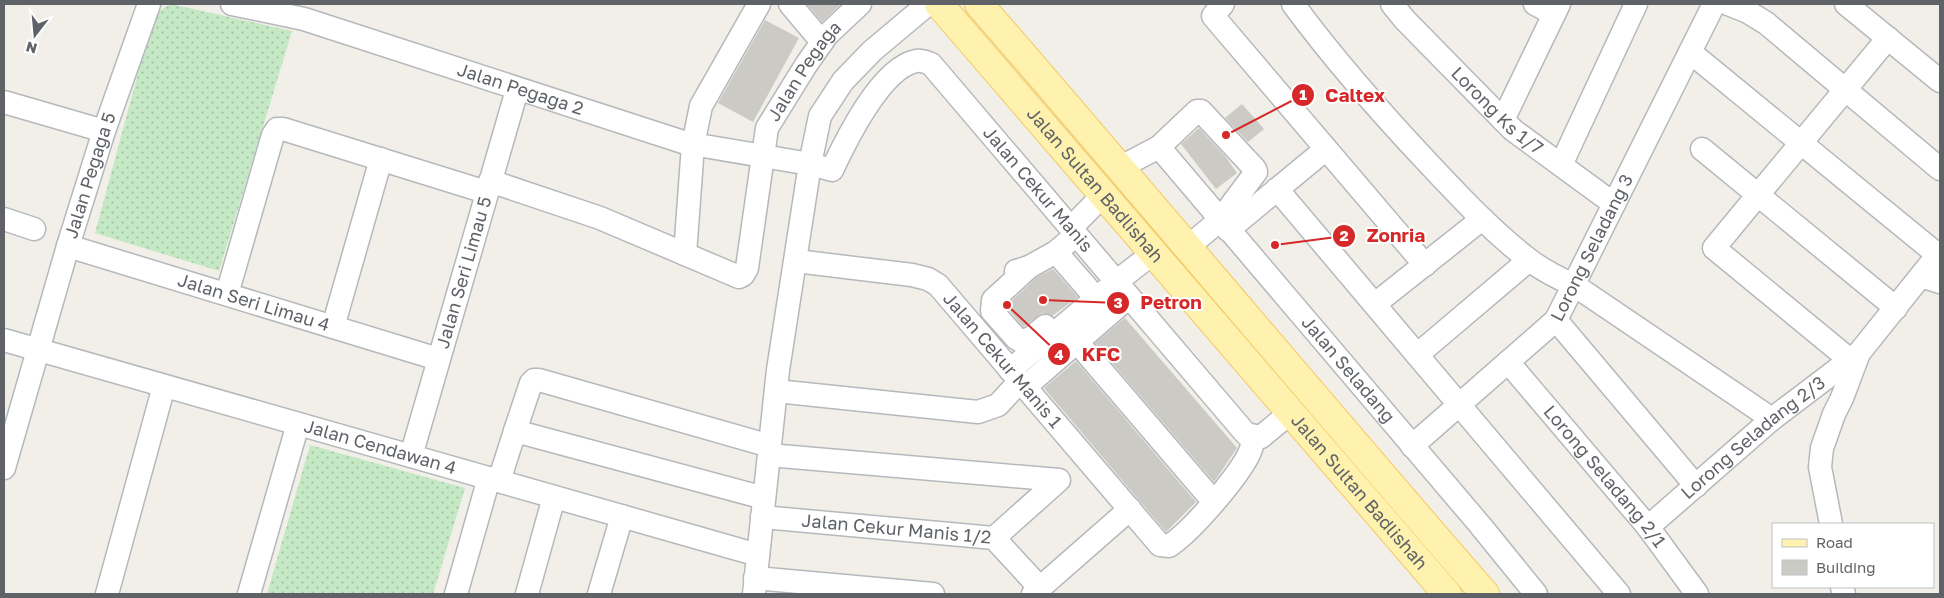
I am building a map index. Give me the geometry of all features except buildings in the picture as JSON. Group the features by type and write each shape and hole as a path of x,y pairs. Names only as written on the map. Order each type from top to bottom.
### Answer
{"main road":[{"name":"Jalan Sultan Badlishah","path":"939,4 1152,254 1447,594"},
{"name":"Jalan Sultan Badlishah","path":"979,4 1189,246 1352,442 1485,594"}],"street":[{"name":"Jalan Pegaga 5","path":"5,461 104,131 149,4"},
{"name":"Jalan Pegaga 2","path":"232,4 304,19 517,90 692,144 810,164 832,170"},
{"path":"227,294 276,129 283,129 381,159 488,186 600,218 685,254 692,144 701,106 759,4"},
{"path":"790,4 822,42"},
{"name":"Jalan Pegaga","path":"685,254 739,277 743,276 747,268 767,128 827,35 860,4"},
{"path":"928,4 872,51 843,81 820,116 810,164 776,391 754,586 933,594"},
{"path":"1293,4 1318,38 1379,111 1482,219 1529,260 1548,273 1574,286 1772,419"},
{"path":"1561,164 1636,4"},
{"name":"Lorong Seladang 3","path":"1412,446 1556,320 1714,4"},
{"path":"1728,4 1748,12 1766,23 1940,169"},
{"path":"1846,4 1940,81"},
{"name":"Lorong Ks 1/7","path":"1399,7 1513,130 1614,204"},
{"path":"1504,120 1550,7"},
{"path":"1218,10 1326,149 1425,265"},
{"path":"1854,357 1714,248 1888,38"},
{"path":"1690,52 1939,254 1931,279 1896,308 1854,357 1842,398 1822,448 1820,467 1831,523"},
{"name":"Jalan Cekur Manis","path":"832,170 844,143 872,96 898,72 911,63 918,60 931,64 1250,436"},
{"name":"Jalan Seri Limau 5","path":"410,456 517,90"},
{"path":"4,102 104,131"},
{"path":"1121,167 1159,148 1197,112 1201,111 1256,172 1224,225"},
{"name":"Jalan Seladang","path":"1159,148 1480,524 1536,594"},
{"path":"1189,246 1278,189 1326,149"},
{"path":"1702,149 1896,308"},
{"path":"333,327 381,159"},
{"path":"1278,189 1619,594"},
{"path":"1076,315 1066,312 1060,313 1027,341 1022,341 1016,338 992,311 991,305 993,300 1029,267 1056,252 1103,195"},
{"path":"4,219 34,228"},
{"path":"1375,304 1482,219"},
{"name":"Jalan Seri Limau 4","path":"68,246 438,359"},
{"path":"1056,252 1096,298"},
{"path":"1019,379 1077,342 1152,254"},
{"path":"1417,354 1529,260"},
{"name":"Jalan Cekur Manis 1","path":"796,261 912,275 938,285 1160,545 1169,546 1180,539 1213,502"},
{"path":"965,317 1017,269 1029,267"},
{"path":"776,391 978,412 998,405 1076,315 1096,298 1122,289"},
{"path":"1556,320 1696,486"},
{"name":"Jalan Cendawan 4","path":"4,340 758,555"},
{"path":"1077,342 1213,502 1249,454 1250,436 1261,437 1290,413"},
{"name":"Lorong Seladang 2/3","path":"1648,527 1772,419 1854,357"},
{"name":"Lorong Seladang 2/1","path":"1508,362 1648,527 1698,594"},
{"path":"456,594 494,480 515,431 531,383 534,380 769,450 1059,480"},
{"path":"106,594 164,386"},
{"path":"250,594 298,424"},
{"name":"Jalan Cekur Manis 1/2","path":"515,431 763,508 994,538 1037,591"},
{"path":"994,538 1086,458"},
{"path":"527,594 554,497"},
{"path":"1037,591 1130,509"},
{"path":"599,594 622,516"}],"green space":[{"path":"171,4 292,31 219,271 95,233 154,14"},
{"path":"310,445 465,488 433,594 267,594"}],"place":[{"name":"Caltex","path":"1226,135"},
{"name":"Zonria","path":"1275,245"},
{"name":"Petron","path":"1043,300"},
{"name":"KFC","path":"1007,305"}]}
